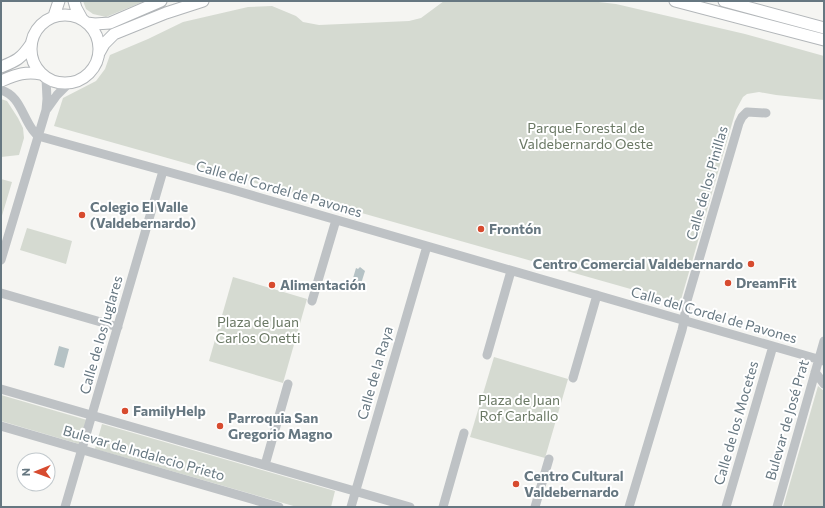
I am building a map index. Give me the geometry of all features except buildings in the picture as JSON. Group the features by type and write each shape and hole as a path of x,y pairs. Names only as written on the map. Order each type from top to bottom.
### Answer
{"main road":[{"path":"54,16 59,1"},
{"path":"74,1 76,8 97,37 98,54"},
{"path":"44,76 37,69 32,60 30,50 33,35 38,27 46,20 54,16 68,14 95,24 110,23 161,1"},
{"path":"1,81 19,74 32,72 58,82 70,82 81,79 95,64 98,54 104,44 114,34 166,13 203,1"},
{"path":"675,1 824,40"},
{"path":"724,1 824,28"},
{"path":"1,67 19,59 31,44"}],"street":[{"path":"1,260 46,110 47,98 44,76"},
{"path":"46,110 57,95 70,82"},
{"path":"1,90 8,93 16,101 31,128 38,136"},
{"name":"Calle de los Pinillas","path":"629,507 684,321 686,304 739,122 747,112 766,113 748,118 744,123 691,307 684,321"},
{"name":"Calle del Cordel de Pavones","path":"38,136 427,246 821,360"},
{"name":"Calle de los Juglares","path":"65,507 163,171"},
{"path":"312,301 336,220"},
{"name":"Calle de la Raya","path":"351,507 427,246"},
{"path":"487,355 511,271"},
{"path":"1,293 118,327"},
{"path":"573,378 597,296"},
{"name":"Bulevar de José Prat","path":"776,507 815,372 821,360 824,342"},
{"name":"Calle de los Mocetes","path":"726,507 773,346"},
{"path":"815,372 824,384"},
{"path":"265,465 288,384"},
{"name":"Bulevar de Indalecio Prieto","path":"1,389 410,507"},
{"name":"Bulevar de Indalecio Prieto","path":"1,426 256,504 279,507"},
{"path":"443,507 464,433"},
{"path":"535,507 550,459"}],"green space":[{"path":"83,1 145,1 106,17 93,14 86,9"},
{"name":"Parque Forestal de Valdebernardo Oeste","path":"444,1 590,1 616,4 745,34 824,56 824,100 759,92 747,94 743,97 736,110 680,303 54,126 63,98 96,81 105,69 110,55 183,22 248,7 272,6 296,16 303,22 319,25 409,21 421,18"},
{"path":"1,99 7,101 23,128 24,138 19,155 1,157"},
{"path":"1,179 12,182 1,219"},
{"path":"27,228 72,241 66,264 20,250"},
{"name":"Plaza de Juan Carlos Onetti","path":"233,277 307,299 283,383 209,361"},
{"name":"Plaza de Juan Rof Carballo","path":"494,357 568,379 545,458 470,437"},
{"path":"818,386 824,391 824,507 783,507"},
{"path":"1,395 87,420 79,444 1,421"},
{"path":"102,424 335,491 331,507 297,507 95,449"}],"shaded area":[{"path":"360,267 365,271 360,287 351,285 356,268 358,269"},
{"path":"59,346 69,349 64,368 54,365"}],"place":[{"name":"Colegio El Valle (Valdebernardo)","path":"82,215"},
{"name":"Frontón","path":"481,229"},
{"name":"Centro Comercial Valdebernardo","path":"751,264"},
{"name":"DreamFit","path":"728,283"},
{"name":"Alimentación","path":"272,285"},
{"name":"FamilyHelp","path":"125,411"},
{"name":"Parroquia San Gregorio Magno","path":"220,426"},
{"name":"Centro Cultural Valdebernardo","path":"516,484"}]}
